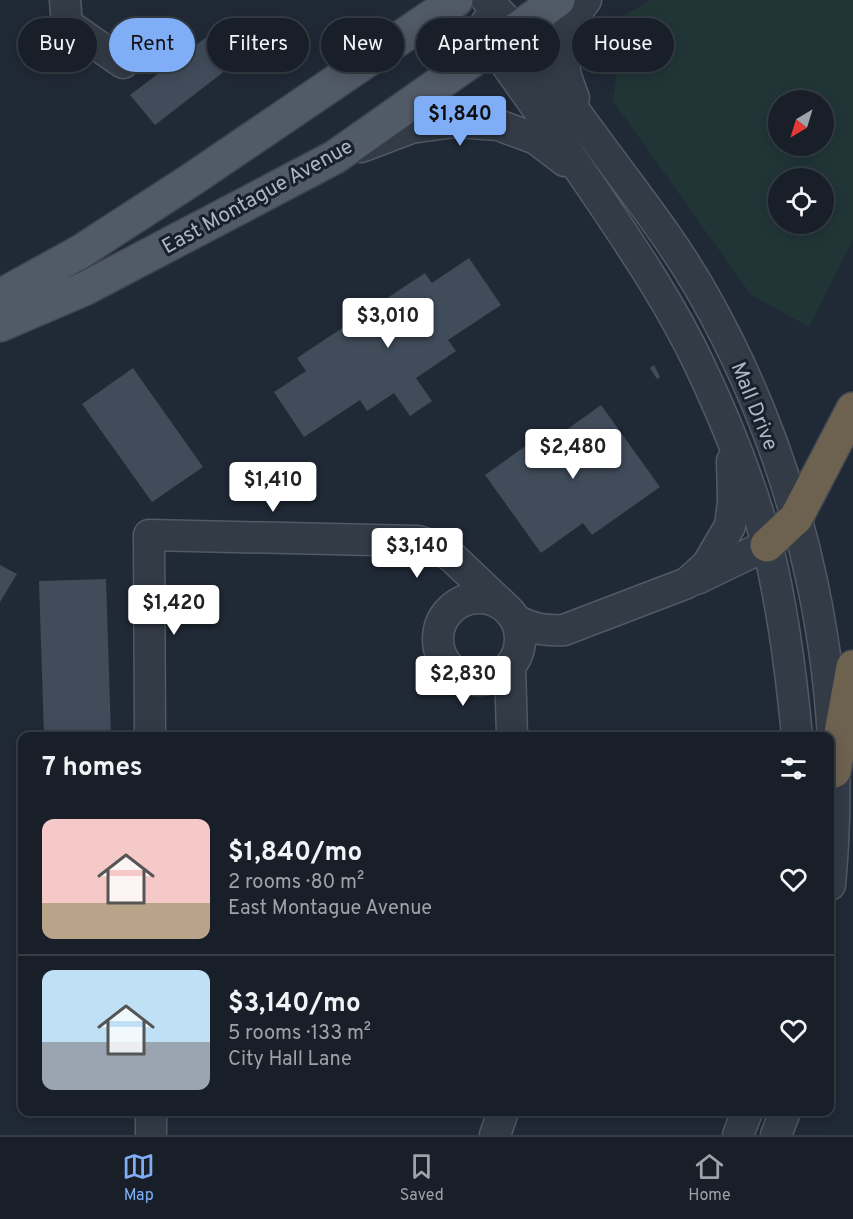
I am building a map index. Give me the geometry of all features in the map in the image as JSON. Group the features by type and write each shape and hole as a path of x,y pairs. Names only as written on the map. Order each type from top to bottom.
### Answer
{"highway":[{"path":"767,545 796,518 853,409"},
{"path":"834,771 853,667"}],"main road":[{"name":"East Montague Avenue","path":"0,296 80,252 191,180 456,0"},
{"name":"East Montague Avenue","path":"533,18 558,0"},
{"name":"East Montague Avenue","path":"0,325 86,288 335,157 456,72"}],"street":[{"path":"65,0 68,24 109,53"},
{"name":"Mall Drive","path":"478,0 491,18"},
{"name":"Mall Drive","path":"487,0 496,18"},
{"path":"582,120 563,66 570,27 578,9 586,0"},
{"name":"Mall Drive","path":"524,72 582,174 624,235 664,300 700,364 730,435 751,489 767,545 791,672 797,732"},
{"name":"Mall Drive","path":"537,72 582,120 667,236 706,298 739,364 769,435 809,563 821,624 832,732"},
{"path":"335,157 411,128 455,122 498,125 536,139 582,174"},
{"path":"687,583 707,565 730,526 733,501 730,435"},
{"path":"150,732 149,535 396,539 418,541 438,547 452,558 512,615 520,634 520,648 505,672 492,679 474,680 464,678 452,670 438,646 438,634 442,621 450,610 460,603 485,598 498,602 512,615 528,627 544,631 564,630 687,583 767,545"},
{"path":"396,539 422,549 441,570 447,584 450,610"},
{"path":"510,666 512,732"},
{"path":"474,680 488,702 502,732"},
{"path":"152,1116 152,1135"},
{"path":"495,1135 502,1116"},
{"path":"738,1135 745,1116"},
{"path":"776,1135 783,1116"}],"green space":[{"path":"651,0 853,0 853,240 809,327 751,295 613,101 617,72 674,72 674,18 624,18 624,15"}],"building":[{"path":"207,37 207,72 223,72 155,125 130,95 160,72 195,72 195,46"},
{"path":"469,258 501,305 448,340 456,351 416,378 432,401 410,416 394,393 367,411 360,400 304,437 274,392 306,371 297,358 425,273 432,283"},
{"path":"654,365 660,377 657,379 650,368"},
{"path":"133,368 203,467 152,502 82,404"},
{"path":"601,405 660,487 592,535 583,523 541,553 485,475 548,430 555,438"},
{"path":"0,565 17,574 0,602"},
{"path":"106,579 111,732 44,732 39,581"}]}
